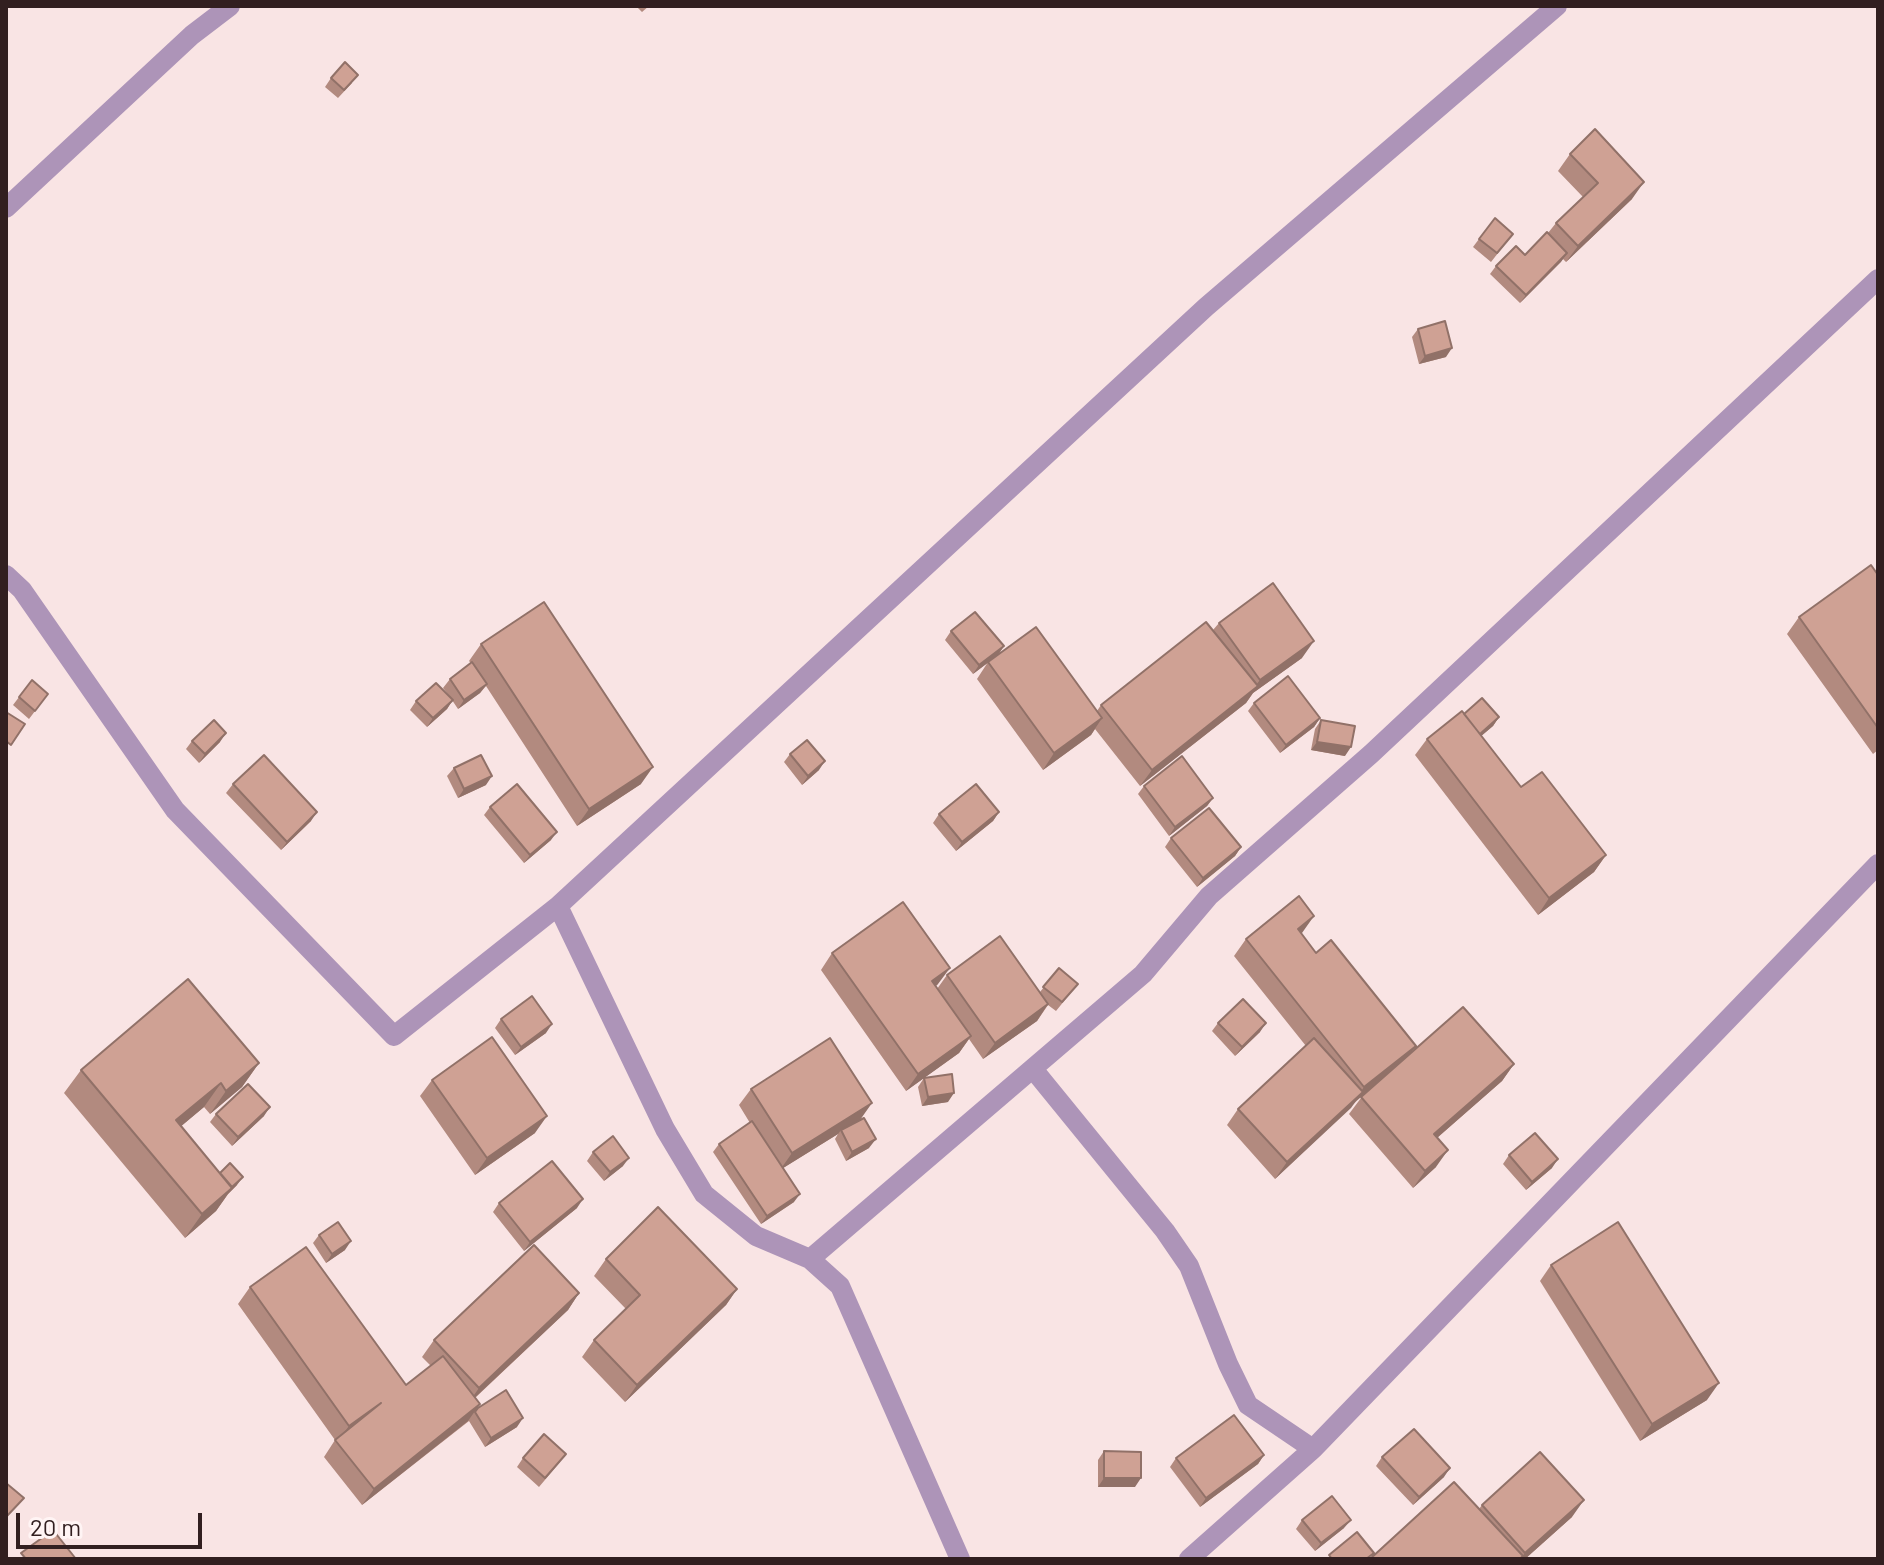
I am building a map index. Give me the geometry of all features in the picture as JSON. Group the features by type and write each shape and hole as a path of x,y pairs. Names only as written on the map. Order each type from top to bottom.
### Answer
{"street":[{"path":"6,208 192,35 230,6"},
{"path":"6,575 22,590 175,810 394,1036 558,906 1206,307 1557,6"},
{"path":"810,1259 1143,974 1209,896 1371,754 1878,279"},
{"path":"1189,1559 1313,1449 1878,864"},
{"path":"558,906 665,1129 704,1194 756,1236 810,1259 840,1286 960,1559"},
{"path":"1033,1069 1165,1231 1189,1266 1248,1405 1313,1449"}],"building":[{"path":"345,62 358,75 344,90 331,78"},
{"path":"1595,129 1644,182 1578,246 1556,223 1598,183 1570,154"},
{"path":"1495,218 1513,234 1497,253 1479,239"},
{"path":"1547,232 1567,253 1526,295 1496,266 1516,246 1525,255"},
{"path":"1445,321 1452,348 1425,356 1418,329"},
{"path":"1871,565 1878,575 1878,728 1799,617"},
{"path":"1273,583 1314,641 1260,680 1219,623"},
{"path":"544,602 653,767 589,809 481,644"},
{"path":"975,612 1004,646 979,665 951,631"},
{"path":"1206,622 1258,686 1152,770 1101,705"},
{"path":"1036,627 1102,718 1054,753 988,662"},
{"path":"472,662 487,684 464,700 450,679"},
{"path":"1288,676 1320,718 1286,745 1254,703"},
{"path":"32,680 48,694 35,711 19,697"},
{"path":"436,683 453,700 433,718 416,701"},
{"path":"1482,698 1499,717 1480,734 1464,714"},
{"path":"1462,711 1521,787 1542,772 1606,855 1549,898 1427,739"},
{"path":"6,712 25,724 11,745 6,741"},
{"path":"214,720 226,733 205,754 192,741"},
{"path":"1321,720 1355,726 1351,747 1317,742"},
{"path":"807,740 825,761 808,776 790,754"},
{"path":"264,755 317,812 287,842 233,784"},
{"path":"481,755 492,776 464,789 454,768"},
{"path":"1182,756 1213,798 1175,827 1144,786"},
{"path":"517,784 557,832 530,855 490,807"},
{"path":"976,784 999,812 962,842 939,814"},
{"path":"1209,808 1241,847 1203,878 1171,838"},
{"path":"1299,896 1314,916 1298,929 1316,953 1331,940 1416,1046 1364,1087 1246,939"},
{"path":"903,902 950,968 932,981 971,1036 918,1074 832,953"},
{"path":"1000,936 1048,1004 995,1043 947,975"},
{"path":"1059,968 1078,984 1062,1002 1043,987"},
{"path":"188,979 259,1063 226,1091 221,1083 176,1120 232,1188 202,1214 81,1070"},
{"path":"532,996 552,1024 521,1047 501,1019"},
{"path":"1243,999 1266,1023 1242,1047 1218,1023"},
{"path":"1463,1007 1514,1064 1434,1134 1448,1150 1425,1171 1361,1097"},
{"path":"492,1037 547,1116 487,1158 432,1080"},
{"path":"830,1038 872,1103 792,1153 751,1089"},
{"path":"1314,1038 1363,1092 1287,1162 1238,1109"},
{"path":"952,1074 954,1093 928,1097 924,1078"},
{"path":"248,1084 270,1107 238,1137 216,1114"},
{"path":"864,1118 876,1139 852,1152 841,1130"},
{"path":"752,1121 800,1194 767,1216 719,1144"},
{"path":"1535,1133 1558,1159 1532,1182 1509,1155"},
{"path":"613,1136 629,1158 610,1172 593,1152"},
{"path":"552,1161 583,1199 530,1242 499,1203"},
{"path":"230,1163 243,1177 232,1187 220,1173"},
{"path":"658,1207 737,1289 637,1385 594,1340 640,1295 606,1259"},
{"path":"338,1222 351,1241 332,1254 319,1235"},
{"path":"1618,1222 1719,1383 1652,1424 1551,1265"},
{"path":"534,1245 579,1293 479,1388 434,1340"},
{"path":"306,1247 406,1385 443,1356 480,1404 374,1489 335,1440 381,1403 349,1426 250,1287"},
{"path":"506,1390 523,1418 491,1438 475,1412"},
{"path":"1234,1415 1264,1455 1206,1498 1176,1458"},
{"path":"1414,1429 1450,1468 1419,1497 1382,1457"},
{"path":"544,1434 566,1454 545,1478 523,1458"},
{"path":"1104,1451 1141,1452 1141,1478 1104,1478"},
{"path":"1540,1452 1584,1500 1525,1553 1482,1505"},
{"path":"1454,1482 1523,1556 1520,1559 1370,1559"},
{"path":"6,1483 24,1498 6,1517"},
{"path":"1332,1496 1351,1520 1321,1543 1302,1520"},
{"path":"53,1530 76,1559 26,1559 21,1553"},
{"path":"1357,1532 1374,1553 1366,1559 1332,1559 1329,1555"}]}
